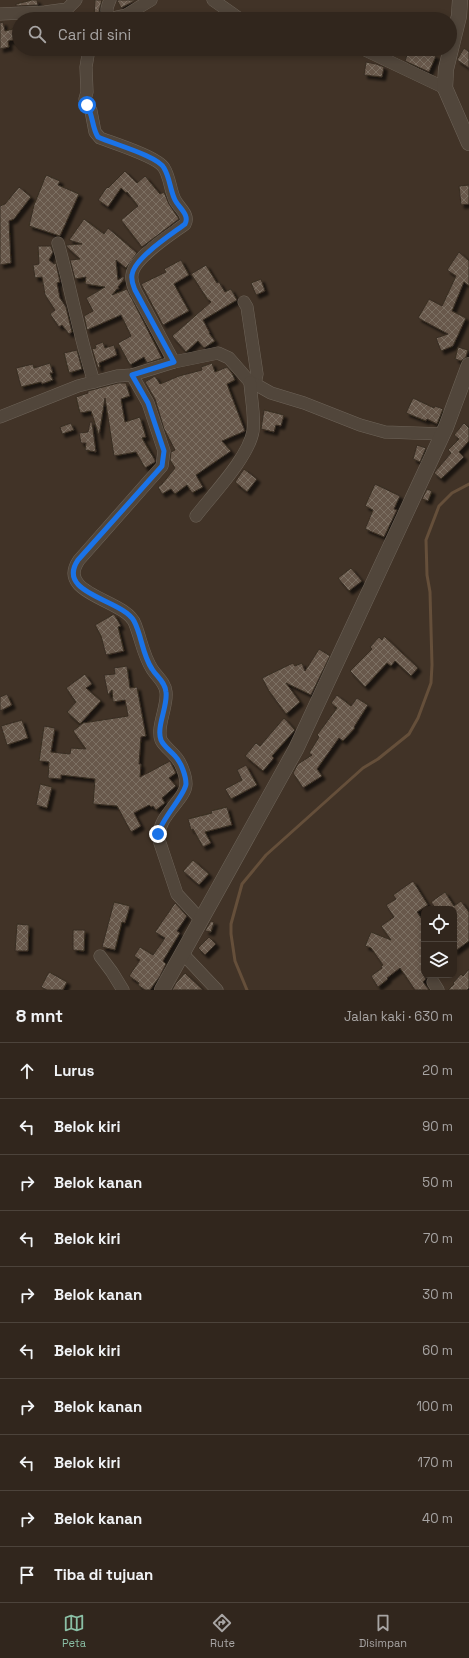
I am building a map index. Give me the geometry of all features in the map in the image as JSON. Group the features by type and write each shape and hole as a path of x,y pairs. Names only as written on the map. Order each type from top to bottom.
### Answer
{"street":[{"path":"45,12 67,9 71,7 76,0"},
{"path":"107,12 110,0"},
{"path":"131,12 151,0"},
{"path":"214,0 230,12"},
{"path":"457,24 460,0"},
{"path":"0,14 12,13"},
{"path":"88,56 86,67 87,92 85,99 91,112 97,135 100,138 160,162 167,173 175,200 186,216 187,220 185,224 141,259 132,274 132,283 135,290 174,362"},
{"path":"378,56 446,88"},
{"path":"449,56 446,69 446,88 469,143"},
{"path":"58,243 78,320 84,350 94,382"},
{"path":"196,516 241,458 250,442 254,424 252,383 257,374 247,307 244,302"},
{"path":"0,417 78,386 117,376 132,375 174,362 218,353 229,358 252,383 271,393 360,425 385,432 443,434"},
{"path":"162,990 296,749 443,434 469,365"},
{"path":"132,375 148,403 164,451 162,466 78,560 73,574 80,587 132,618 147,659 164,685 166,699 161,729 161,740 178,759 186,783 182,793 162,823 158,834 177,894 201,920"},
{"path":"182,953 217,990"},
{"path":"100,956 123,990"}],"building":[{"path":"37,0 38,5 16,6 16,4"},
{"path":"95,0 102,0 99,12 94,12"},
{"path":"117,0 136,0 121,8"},
{"path":"3,22 5,31 12,29 12,40 8,41 9,47 0,49 0,23"},
{"path":"464,48 469,52 469,68 457,60"},
{"path":"407,56 436,56 429,72 405,61"},
{"path":"366,62 384,67 382,77 364,75"},
{"path":"125,171 137,183 145,176 160,194 164,192 169,204 179,219 142,247 121,220 138,206 127,192 126,193 121,188 108,207 98,200 107,187 108,188"},
{"path":"46,175 60,181 58,185 79,194 60,236 29,226 34,205"},
{"path":"469,185 469,204 461,205 459,186"},
{"path":"19,187 31,197 14,219 9,221 11,263 0,265 0,206 5,204"},
{"path":"84,219 104,234 108,228 137,253 126,268 116,260 118,280 124,276 124,279 118,287 119,289 117,289 112,295 127,289 162,358 147,363 144,357 130,365 118,343 131,336 121,315 87,330 84,316 93,311 86,298 105,287 85,284 86,277 75,279 70,260 80,259 66,245 82,244 69,240"},
{"path":"38,246 51,246 53,252 49,260 54,264 56,263 60,282 57,283 60,298 66,307 72,332 69,334 62,325 59,327 50,314 55,310 45,295 42,277 35,278 33,265 39,264"},
{"path":"459,252 469,261 469,286 464,282 452,311 466,318 453,346 441,351 436,338 448,334 418,318 429,299 442,306 456,276 447,270"},
{"path":"181,260 189,275 174,284 189,311 163,325 141,284 166,272 164,269"},
{"path":"206,265 217,283 219,282 225,292 231,289 237,300 203,320 209,333 215,341 204,348 198,341 186,352 172,336 211,302 208,300 191,274"},
{"path":"261,279 265,291 256,295 251,283"},
{"path":"103,342 105,348 114,345 117,355 99,363 100,367 98,368 92,349 96,348 95,345"},
{"path":"458,347 468,350 466,357 461,361 455,359"},
{"path":"77,350 82,369 69,373 64,353"},
{"path":"50,363 53,373 50,373 53,380 42,384 41,382 21,387 16,368 33,364 34,368"},
{"path":"212,363 215,372 227,367 232,373 235,380 227,384 245,431 222,441 231,451 196,475 203,487 192,493 187,485 175,494 171,489 162,494 158,487 175,468 170,460 171,452 175,450 164,429 155,399 145,382 155,376 160,384 179,376 202,370 201,367"},
{"path":"118,383 126,383 130,396 121,399 125,422 140,417 146,437 142,438 155,460 155,462 145,468 136,452 114,456 105,398 99,436 91,411 80,413 76,397 88,393 88,391"},
{"path":"413,398 434,408 435,406 443,409 437,424 427,419 426,421 406,413"},
{"path":"264,410 284,415 281,426 276,425 274,432 261,429"},
{"path":"90,422 92,422 96,452 85,450 86,443 81,443 79,433 88,432"},
{"path":"71,423 74,430 62,434 60,427"},
{"path":"464,423 469,428 469,441 459,452 464,457 441,479 434,473 451,453 448,450 459,439 454,435"},
{"path":"417,445 426,448 420,462 413,459"},
{"path":"244,469 257,479 247,492 235,482"},
{"path":"375,484 400,496 394,509 397,510 384,537 365,529 373,510 365,506"},
{"path":"427,489 432,491 428,501 422,499"},
{"path":"351,568 362,581 349,591 338,578"},
{"path":"114,614 121,626 118,627 124,651 106,655 101,636 95,625"},
{"path":"384,636 418,668 411,676 395,661 391,666 387,663 365,687 350,671 372,649 370,647 379,637 382,640"},
{"path":"319,649 330,656 311,695 286,683 300,702 286,714 269,691 262,678 293,663 295,666 302,663 305,671"},
{"path":"127,666 130,688 137,687 146,736 141,737 139,764 141,764 140,777 170,761 176,773 169,778 176,786 162,798 165,803 156,810 153,806 151,807 149,805 134,813 141,826 131,832 117,806 93,804 95,779 61,775 61,779 48,778 49,762 39,761 44,726 55,728 51,752 70,754 71,748 86,749 73,731 83,723 128,716 125,700 113,702 112,690 108,695 104,675 115,674 114,668"},
{"path":"85,674 92,684 86,688 101,701 80,724 67,712 76,702 66,688"},
{"path":"7,694 12,705 0,711 0,697"},
{"path":"337,695 351,706 357,698 368,705 354,727 355,728 343,741 339,738 317,769 322,776 303,788 293,773 298,764 312,755 309,753 319,737 317,735 337,708 331,703"},
{"path":"284,718 295,730 272,756 274,758 263,771 245,756 256,743 260,746"},
{"path":"22,720 28,738 7,745 1,726"},
{"path":"246,765 257,785 231,799 225,789 242,780 237,770"},
{"path":"40,784 52,787 47,808 36,805"},
{"path":"227,807 232,825 205,832 211,843 203,847 193,829 191,830 188,819 212,813 211,811"},
{"path":"193,860 209,874 199,885 183,871"},
{"path":"413,881 428,905 421,906 421,909 417,912 421,918 421,978 426,979 423,982 429,990 415,990 400,968 378,987 371,976 382,968 381,966 383,965 371,948 365,946 371,932 391,940 381,926 394,917 386,905 396,899 393,895"},
{"path":"445,892 454,906 434,906 431,902"},
{"path":"461,901 469,912 469,941 457,950 457,906 454,906"},
{"path":"114,902 130,906 125,923 122,922 115,950 102,947"},
{"path":"175,903 187,916 177,931 180,933 163,961 166,964 160,976 150,990 145,990 138,985 139,983 129,976 140,960 134,956 140,947 153,955 165,938 155,932"},
{"path":"211,921 214,922 211,932 205,931"},
{"path":"17,924 29,925 28,951 15,951"},
{"path":"73,930 85,930 84,951 73,950"},
{"path":"209,937 216,944 205,955 198,948"},
{"path":"469,969 469,988 467,990 448,990 461,974 463,976"},
{"path":"49,972 67,982 63,990 47,990 41,987"},
{"path":"185,973 203,990 172,990"}],"waterway":[{"path":"247,990 235,961 231,934 231,924 242,884 266,855 363,768 378,759 409,734 418,718 431,683 432,665 430,592 427,575 426,540 439,506 452,493 469,484"}],"route":[{"path":"87,105 91,112 98,137 160,162 164,166 175,200 186,216 187,220 185,224 141,259 134,268 132,274 132,283 135,290 174,362 132,375 148,403 150,413 164,451 162,466 78,560 73,574 80,587 128,614 132,618 147,659 152,669 164,685 166,691 160,735 161,740 178,759 186,783 182,793 165,817 158,834"}]}
